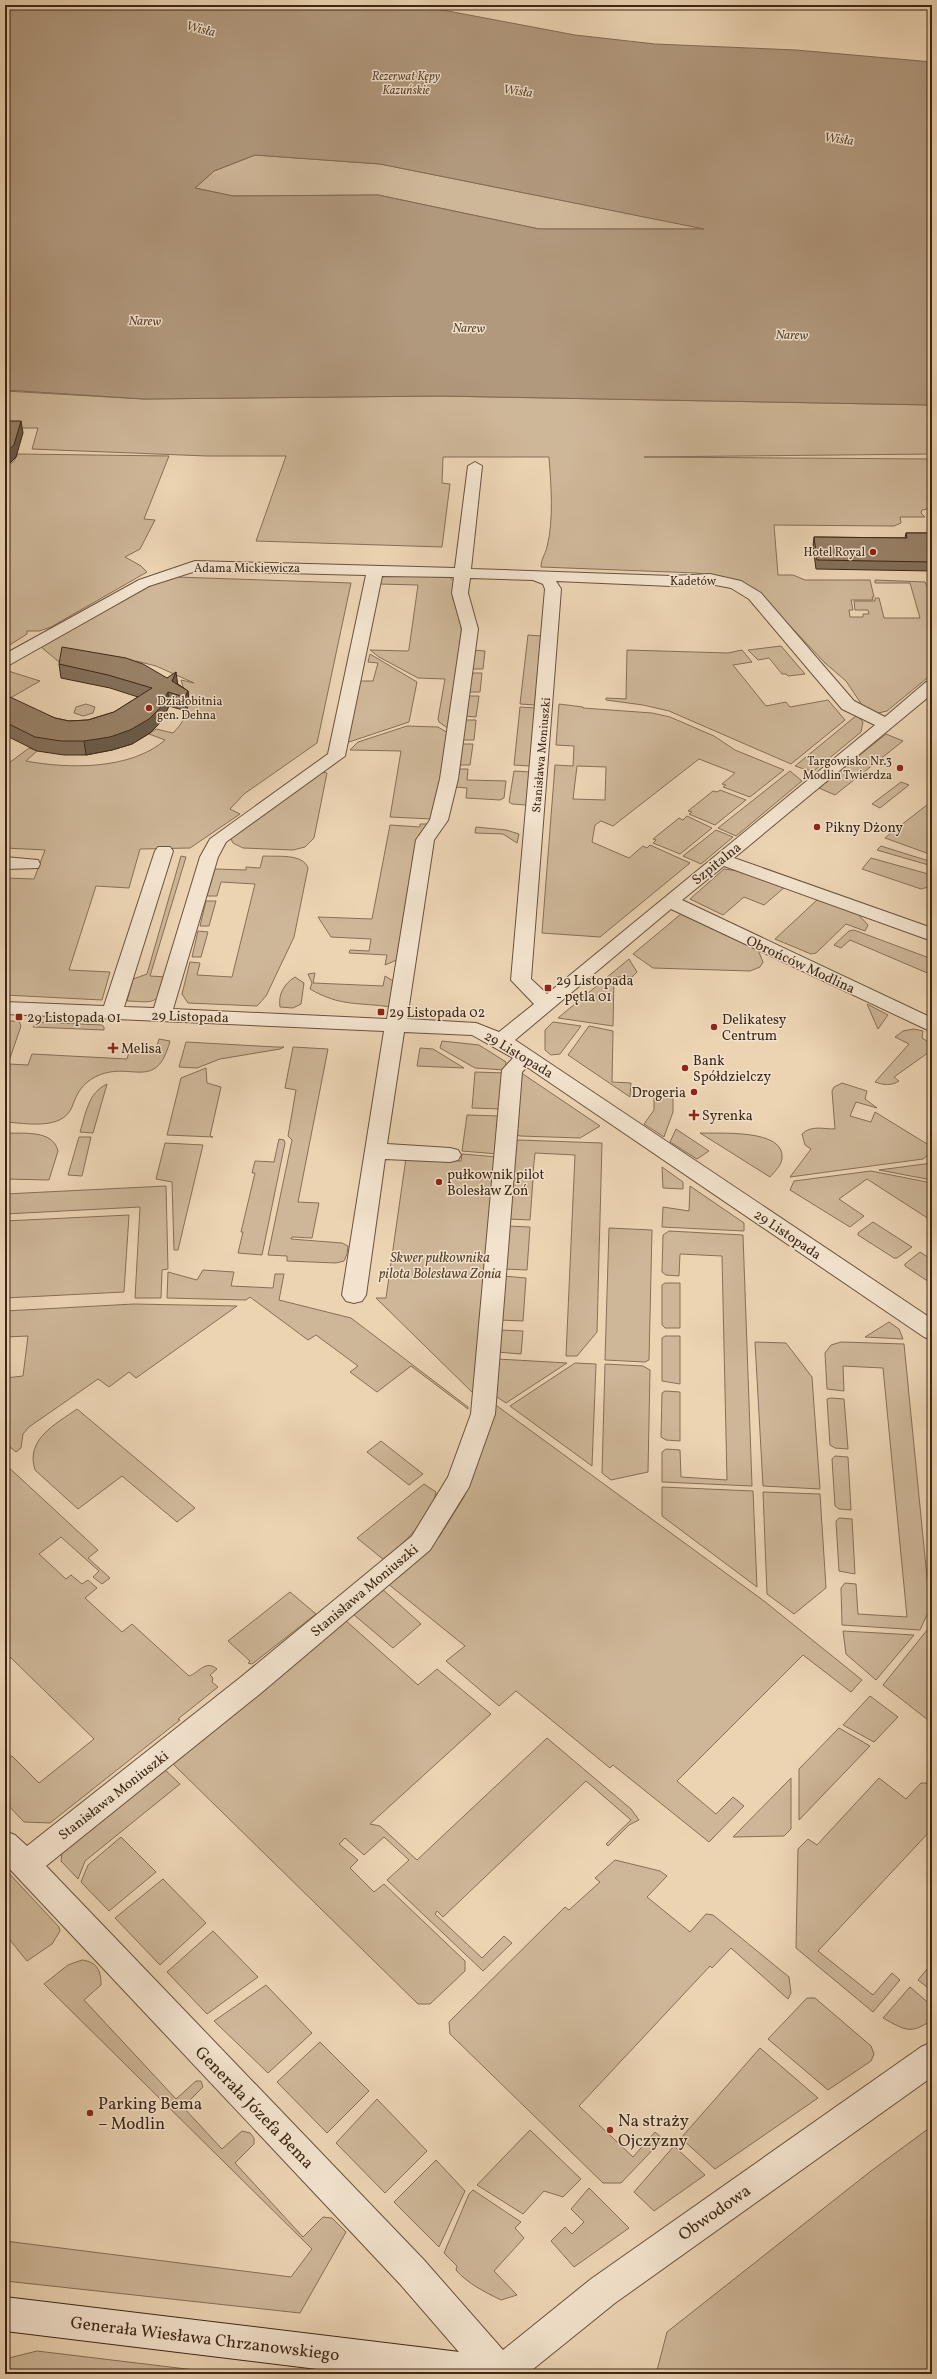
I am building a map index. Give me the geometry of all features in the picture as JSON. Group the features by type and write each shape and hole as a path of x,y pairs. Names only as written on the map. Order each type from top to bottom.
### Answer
{"street":[{"path":"354,1295 393,1035 396,1025 425,840 439,820 449,779 470,629 460,593 475,466"},
{"name":"Adama Mickiewicza","path":"5,661 144,584 195,566 463,574"},
{"path":"162,1014 209,857 219,839 336,756 375,571"},
{"path":"463,574 536,575"},
{"name":"Kadetów","path":"536,575 671,581 710,579 736,584 755,596 848,705 886,724"},
{"name":"Stanisława Moniuszki","path":"536,575 549,581 552,585 552,593 521,980 547,1005"},
{"name":"Szpitalna","path":"501,1041 547,1005 669,901 781,812 817,779 932,686"},
{"path":"112,1012 164,851"},
{"path":"721,859 932,935"},
{"path":"5,863 31,864"},
{"name":"Obrońców Modlina","path":"669,901 932,1026"},
{"name":"29 Listopada","path":"5,1008 476,1029 501,1041 526,1057 932,1331"},
{"name":"Stanisława Moniuszki","path":"15,1855 251,1685 421,1543 460,1480 483,1414 512,1070 526,1057"},
{"path":"376,1151 450,1155"},
{"name":"Generała Józefa Bema","path":"15,1855 412,2272 501,2374"},
{"name":"Obwodowa","path":"501,2374 603,2291 932,2058"},
{"name":"Generała Wiesława Chrzanowskiego","path":"5,2314 501,2374"}],"green space":[{"path":"255,155 380,164 706,229 539,229 378,195 233,196 195,188 214,171"},
{"path":"5,391 144,399 440,396 932,405 932,454 644,457 932,459 932,508 922,510 921,513 925,517 900,517 901,523 894,526 774,525 778,575 793,575 805,580 870,580 874,597 872,597 873,600 851,600 853,610 849,610 850,617 863,617 863,614 869,614 868,610 855,610 854,601 875,601 875,598 879,598 884,618 920,618 910,583 875,583 875,580 925,582 927,587 932,590 932,674 887,711 874,714 862,705 846,681 825,663 760,594 729,579 697,573 541,567 547,547 551,525 551,479 549,457 443,457 442,483 450,484 442,547 256,541 286,456 207,456 32,449 38,428 5,428"},
{"path":"18,454 169,456 144,519 155,520 140,549 125,557 141,566 147,572 51,627 39,631 27,631 27,634 5,648 5,468 14,461"},
{"path":"389,575 449,577 454,581 453,599 459,613 462,634 449,729 439,722 438,719 445,679 418,678 379,657 370,650 408,651 409,649 418,585 378,584 382,577"},
{"path":"176,577 351,583 317,743 244,794 230,809 240,814 190,848 140,849 129,888 96,886 69,970 110,972 102,1000 5,995 5,878 34,879 45,850 5,848 5,766 29,748 37,751 26,761 43,764 79,766 117,762 135,757 151,750 165,740 149,734 156,729 173,733 186,714 187,702 181,680 194,683 156,666 136,661 126,670 64,666 41,647 154,584"},
{"path":"528,635 541,636 535,705 520,704"},
{"path":"781,646 805,674 788,676 786,674 782,674 769,658 758,660 748,650"},
{"path":"473,650 485,651 483,669 470,669"},
{"path":"627,650 728,653 742,650 752,662 733,665 766,706 786,702 790,707 828,700 845,720 791,764 669,711 643,705 606,700 606,698 626,699"},
{"path":"370,654 417,682 409,722 346,743 359,681 373,681 378,663 368,662"},
{"path":"5,670 40,681 5,701"},
{"path":"470,673 482,673 480,692 468,692"},
{"path":"467,696 479,696 476,717 464,716"},
{"path":"86,704 95,707 93,713 83,716 74,713 76,707"},
{"path":"559,704 583,708 652,713 670,717 714,736 735,750 784,770 750,797 723,787 726,785 722,784 735,773 699,759 613,826 601,821 595,825 592,842 629,858 643,846 647,848 650,845 690,863 600,937 542,933 555,765 573,766 574,746 556,745","holes":["577,766 606,767 605,800 573,799"]},
{"path":"520,707 535,708 530,766 514,765"},
{"path":"857,715 863,722 861,732 815,770 807,770 795,766"},
{"path":"463,720 476,720 474,740 461,740"},
{"path":"407,726 438,727 448,733 443,772 432,819 390,817 401,751 350,750 358,742"},
{"path":"886,734 903,741 835,795 819,788"},
{"path":"460,744 473,744 470,765 458,765"},
{"path":"458,769 468,769 467,780 506,781 504,798 500,800 466,798 467,788 455,787"},
{"path":"514,771 530,772 526,805 512,804 509,802"},
{"path":"790,771 802,781 736,836 718,828"},
{"path":"322,772 327,773 314,838 305,847 293,850 243,848 233,843 231,839 234,835"},
{"path":"901,782 909,785 880,808 872,804"},
{"path":"720,790 746,800 715,825 689,814 692,812 688,811 713,791 717,792"},
{"path":"932,801 932,855 885,838 891,833"},
{"path":"687,816 712,828 680,854 653,843 656,840 653,839 679,818 683,820"},
{"path":"420,824 427,824 399,959 385,965 387,955 349,953 350,950 369,951 371,939 331,937 318,917 372,919 390,825 420,827"},
{"path":"476,827 506,830 519,834 517,843 503,834 475,833"},
{"path":"716,830 733,837 701,864 683,856"},
{"path":"881,846 932,862 932,866 877,850"},
{"path":"181,856 186,857 150,976 167,977 160,993 154,1000 144,1002 127,1001 133,979 147,974"},
{"path":"263,856 295,858 305,863 308,868 294,937 266,996 257,1006 188,1003 182,994 190,962 200,963 197,975 232,977 255,884 221,882 217,896 207,896 215,869 246,870 246,867 260,868"},
{"path":"871,858 932,875 932,886 921,889 862,869"},
{"path":"724,869 739,871 785,887 764,905 744,897 723,915 690,899"},
{"path":"818,899 856,912 868,925 865,931 846,924 816,953 811,954 775,939"},
{"path":"206,901 216,901 209,926 200,926"},
{"path":"681,914 758,950 763,962 760,967 750,971 653,968 633,954"},
{"path":"854,930 932,959 932,975 850,940 841,948 834,945 849,931"},
{"path":"198,931 208,932 201,957 192,957"},
{"path":"629,959 637,972 632,977 614,977 613,1026 558,1018"},
{"path":"315,973 313,983 383,986 385,976 395,982 391,1007 350,1003 321,995 310,989 312,983 308,974"},
{"path":"295,977 304,983 301,1004 293,1008 280,1007 280,998 285,986"},
{"path":"867,1004 888,1015 878,1029"},
{"path":"5,1021 19,1021 21,1026 8,1064 28,1065 32,1054 127,1059 129,1052 155,1053 159,1039 170,1041 164,1057 157,1066 149,1071 108,1072 90,1080 80,1089 67,1115 60,1120 42,1124 5,1122"},
{"path":"37,1022 102,1025 104,1030 33,1027"},
{"path":"553,1022 581,1026 560,1054 551,1055 545,1050 545,1030"},
{"path":"589,1026 613,1031 612,1082 631,1083 630,1097 568,1055"},
{"path":"914,1029 923,1031 922,1038 932,1044 932,1050 894,1077 899,1081 896,1083 881,1084 875,1082 909,1044 895,1037 903,1031"},
{"path":"442,1041 479,1045 506,1062 505,1070 475,1068 440,1048"},
{"path":"186,1042 284,1047 280,1049 220,1059 197,1068 179,1067"},
{"path":"293,1047 328,1049 298,1202 319,1203 312,1238 292,1237 291,1239 342,1243 348,1246 344,1261 336,1263 287,1261 287,1256 268,1255 292,1140 288,1136 296,1090 285,1088"},
{"path":"420,1048 433,1049 464,1068 417,1066"},
{"path":"206,1068 207,1083 221,1087 210,1136 213,1137 167,1135 181,1078"},
{"path":"475,1072 505,1073 502,1109 472,1108"},
{"path":"520,1072 600,1126 580,1138 520,1136 514,1133"},
{"path":"842,1083 867,1091 865,1099 877,1108 856,1102 850,1116 871,1122 875,1112 932,1147 932,1152 923,1159 790,1177 811,1149 805,1145 802,1134 813,1128 835,1129 832,1091 834,1087"},
{"path":"107,1084 93,1133 80,1132 86,1111 92,1098"},
{"path":"654,1096 673,1097 673,1112 664,1137 644,1124 654,1110"},
{"path":"467,1115 501,1116 498,1154 462,1151"},
{"path":"676,1129 709,1151 697,1159 670,1142"},
{"path":"5,1133 36,1134 50,1139 55,1144 58,1151 49,1180 5,1179"},
{"path":"700,1133 735,1133 763,1137 773,1142 780,1149 782,1159 781,1162 770,1177"},
{"path":"79,1137 91,1137 82,1176 68,1175"},
{"path":"279,1139 284,1140 285,1143 262,1255 238,1253 243,1232 241,1232 255,1173 252,1173 255,1161 274,1162"},
{"path":"519,1140 602,1143 597,1332 577,1356 566,1356 575,1155 535,1153 533,1173 512,1172 514,1142"},
{"path":"165,1143 203,1145 178,1250 174,1250 172,1182 156,1179"},
{"name":"Skwer pułkownika pilota Bolesława Zonia","path":"462,1154 498,1157 477,1397 376,1298 386,1298 406,1158 461,1161"},
{"path":"932,1163 932,1180 879,1170"},
{"path":"662,1167 683,1182 683,1189 663,1188"},
{"path":"871,1171 932,1183 932,1221 867,1179 839,1199 864,1216 850,1227 790,1190 794,1181"},
{"path":"511,1178 533,1180 530,1220 508,1219"},
{"path":"166,1186 168,1269 162,1270 161,1298 135,1298 140,1207 5,1214 5,1194"},
{"path":"690,1186 744,1223 744,1231 662,1227 663,1207 689,1211"},
{"path":"129,1215 124,1292 5,1298 5,1221"},
{"path":"873,1222 912,1247 897,1258 894,1258 858,1235 858,1233"},
{"path":"507,1226 530,1227 527,1270 504,1269"},
{"path":"609,1228 652,1230 649,1360 645,1362 605,1360"},
{"path":"669,1231 743,1235 752,1486 662,1482 662,1452 666,1449 680,1450 681,1477 727,1480 722,1256 680,1254 679,1276 666,1275 662,1272 663,1235"},
{"path":"920,1252 932,1260 932,1284 905,1266 905,1264"},
{"path":"203,1270 234,1272 231,1286 273,1288 275,1274 284,1274 279,1300 351,1318 468,1407 468,1409 411,1366 377,1392 350,1372 358,1366 316,1335 308,1340 250,1297 246,1300 167,1298 168,1272 197,1280"},
{"path":"503,1276 526,1278 523,1321 500,1320"},
{"path":"665,1283 680,1283 680,1328 665,1328 662,1325 662,1285"},
{"path":"134,1304 237,1306 136,1378 129,1372 109,1387 98,1379 29,1427 23,1434 21,1448 16,1452 5,1443 5,1378 23,1376 28,1336 5,1337 5,1311"},
{"path":"889,1322 899,1329 903,1339 865,1337"},
{"path":"499,1330 523,1331 521,1354 497,1352"},
{"path":"665,1336 680,1336 680,1384 662,1381 662,1338"},
{"path":"755,1342 786,1343 812,1377 820,1489 763,1486"},
{"path":"841,1342 904,1344 930,1608 920,1630 842,1625 841,1588 845,1583 856,1584 858,1614 907,1617 883,1368 843,1366 844,1391 827,1389 825,1353 831,1345"},
{"path":"498,1359 567,1363 506,1403 494,1395"},
{"path":"575,1363 596,1364 592,1466 510,1406"},
{"path":"605,1364 643,1366 650,1370 648,1472 611,1480 602,1473"},
{"path":"665,1391 680,1392 680,1441 666,1440 661,1437 662,1393"},
{"path":"827,1399 844,1399 848,1449 835,1448 830,1445"},
{"path":"493,1403 764,1601 862,1680 851,1692 803,1655 677,1781 716,1814 733,1797 744,1806 709,1842 613,1765 610,1768 516,1691 499,1706 446,1661 465,1646 387,1583 439,1537 464,1497"},
{"path":"77,1409 195,1508 177,1522 122,1476 78,1509 35,1470 33,1459 34,1450 38,1441 44,1434"},
{"path":"381,1441 423,1474 409,1485 367,1452"},
{"path":"835,1456 848,1457 851,1510 839,1509 835,1506 832,1459"},
{"path":"5,1464 98,1550 88,1558 110,1578 102,1584 93,1577 99,1571 61,1537 39,1554 66,1579 71,1575 82,1584 88,1580 97,1588 85,1598 122,1632 132,1624 189,1676 209,1665 217,1669 210,1675 213,1678 212,1682 218,1687 178,1719 180,1720 50,1823 24,1822 5,1802 5,1759 12,1756 39,1783 94,1739 5,1652"},
{"path":"424,1484 436,1492 429,1511 408,1538 384,1560 357,1538"},
{"path":"662,1487 753,1491 757,1587 662,1516"},
{"path":"763,1492 820,1494 826,1588 794,1614 767,1594"},
{"path":"839,1518 852,1519 855,1574 839,1571 836,1521"},
{"path":"381,1588 421,1624 393,1648 353,1614"},
{"path":"290,1592 316,1614 252,1664 248,1663 250,1661 228,1641"},
{"path":"345,1620 418,1685 437,1669 491,1714 370,1824 380,1826 417,1860 547,1738 631,1809 639,1820 629,1825 608,1846 606,1844 631,1820 586,1781 443,1917 437,1911 435,1914 482,1958 504,1936 512,1943 483,1971 387,1880 409,1860 384,1837 364,1855 345,1838 339,1844 358,1860 350,1868 374,1892 384,1884 465,1961 465,1971 430,2004 418,2004 171,1762"},
{"path":"932,1624 932,1723 883,1685"},
{"path":"843,1631 914,1635 876,1680 846,1654"},
{"path":"870,1696 898,1717 874,1742 843,1725"},
{"path":"839,1728 870,1746 799,1820 799,1769"},
{"path":"163,1768 180,1784 85,1861 78,1879 61,1861 62,1853"},
{"path":"791,1778 791,1829 784,1836 733,1837"},
{"path":"879,1778 906,1799 921,1783 927,1783 932,1787 932,1829 818,1951 873,1995 892,1973 900,1980 873,2012 796,1948 798,1849 808,1839 817,1845"},
{"path":"121,1837 156,1872 109,1911 81,1882 88,1865"},
{"path":"615,1860 660,1871 667,1876 647,1897 690,1932 706,1914 713,1915 789,1977 791,1993 788,1999 731,1948 712,1968 710,1966 579,2106 633,2157 655,2132 663,2139 621,2183 603,2183 450,2034 449,2022 565,1907 569,1910 600,1882 595,1878"},
{"path":"5,1869 59,1927 60,1931 52,1944 27,1961 5,1934"},
{"path":"163,1879 206,1923 160,1965 115,1918"},
{"path":"213,1931 258,1977 207,2014 167,1972"},
{"path":"82,1960 95,1965 99,1971 101,1980 101,1985 84,2000 176,2099 196,2081 201,2081 203,2087 183,2107 222,2149 242,2131 250,2133 254,2138 254,2144 235,2163 303,2237 323,2217 332,2218 346,2232 300,2313 5,2281 5,2241 291,2277 312,2249 44,1984 68,1965"},
{"path":"932,1963 932,1991 918,1980"},
{"path":"266,1985 312,2033 268,2073 214,2021"},
{"path":"910,1987 932,2006 932,2020 918,2028 913,2029 902,2028 883,2018"},
{"path":"807,1998 815,1998 871,2046 874,2054 871,2061 828,2090 768,2039"},
{"path":"320,2042 369,2091 327,2133 277,2082"},
{"path":"760,2048 818,2098 715,2169 681,2138"},
{"path":"377,2099 427,2151 385,2193 336,2143"},
{"path":"932,2126 932,2374 656,2374 667,2332 871,2171"},
{"path":"530,2130 581,2179 563,2197 544,2191 523,2214 477,2185"},
{"path":"674,2146 705,2175 654,2211 634,2192"},
{"path":"436,2160 465,2191 439,2247 394,2202"},
{"path":"589,2188 629,2228 574,2267 551,2241 565,2227 572,2234 584,2222 571,2209"},
{"path":"473,2190 521,2222 515,2228 524,2238 494,2271 517,2295 501,2300 483,2291 471,2284 461,2275 456,2270 457,2266 444,2253 469,2194"},
{"path":"37,2351 228,2374 5,2374 5,2359"}],"water":[{"path":"5,5 416,5 575,35 655,44 796,50 932,62 932,405 440,396 144,399 5,390","holes":["255,155 380,164 704,229 539,229 378,195 233,196 195,188 214,171"]}],"building":[{"path":"5,421 21,421 14,445 5,453"},
{"name":"Hotel Royal","path":"906,533 932,533 932,562 817,560 814,537 907,538"},
{"path":"62,647 126,658 143,664 167,678 176,672 172,681 188,691 185,697 168,692 160,708 149,719 130,730 110,737 84,741 61,741 35,737 5,722 5,699 10,697 55,718 69,721 88,720 114,712 152,688 108,675 59,664"}],"place":[{"name":"Hotel Royal","path":"873,552"},
{"name":"Działobitnia gen. Dehna","path":"149,708"},
{"name":"Targowisko Nr.3 Modlin Twierdza","path":"900,768"},
{"name":"Pikny Dżony","path":"817,827"},
{"name":"29 Listopada - pętla 01","path":"548,988"},
{"name":"29 Listopada 02","path":"381,1012"},
{"name":"29 Listopada 01","path":"19,1017"},
{"name":"Delikatesy Centrum","path":"714,1027"},
{"name":"Melisa","path":"113,1048"},
{"name":"Bank Spółdzielczy","path":"685,1068"},
{"name":"Drogeria","path":"694,1092"},
{"name":"Syrenka","path":"694,1115"},
{"name":"pułkownik pilot Bolesław Zoń","path":"439,1182"},
{"name":"Parking Bema – Modlin","path":"90,2113"},
{"name":"Na straży Ojczyzny","path":"610,2130"}],"water label":[{"name":"Wisła","path":"201,28"},
{"name":"Wisła","path":"518,90"},
{"name":"Wisła","path":"839,138"},
{"name":"Narew","path":"145,320"},
{"name":"Narew","path":"469,327"},
{"name":"Narew","path":"792,334"}],"park label":[{"name":"Rezerwat Kępy Kazuńskie","path":"406,83"}]}
